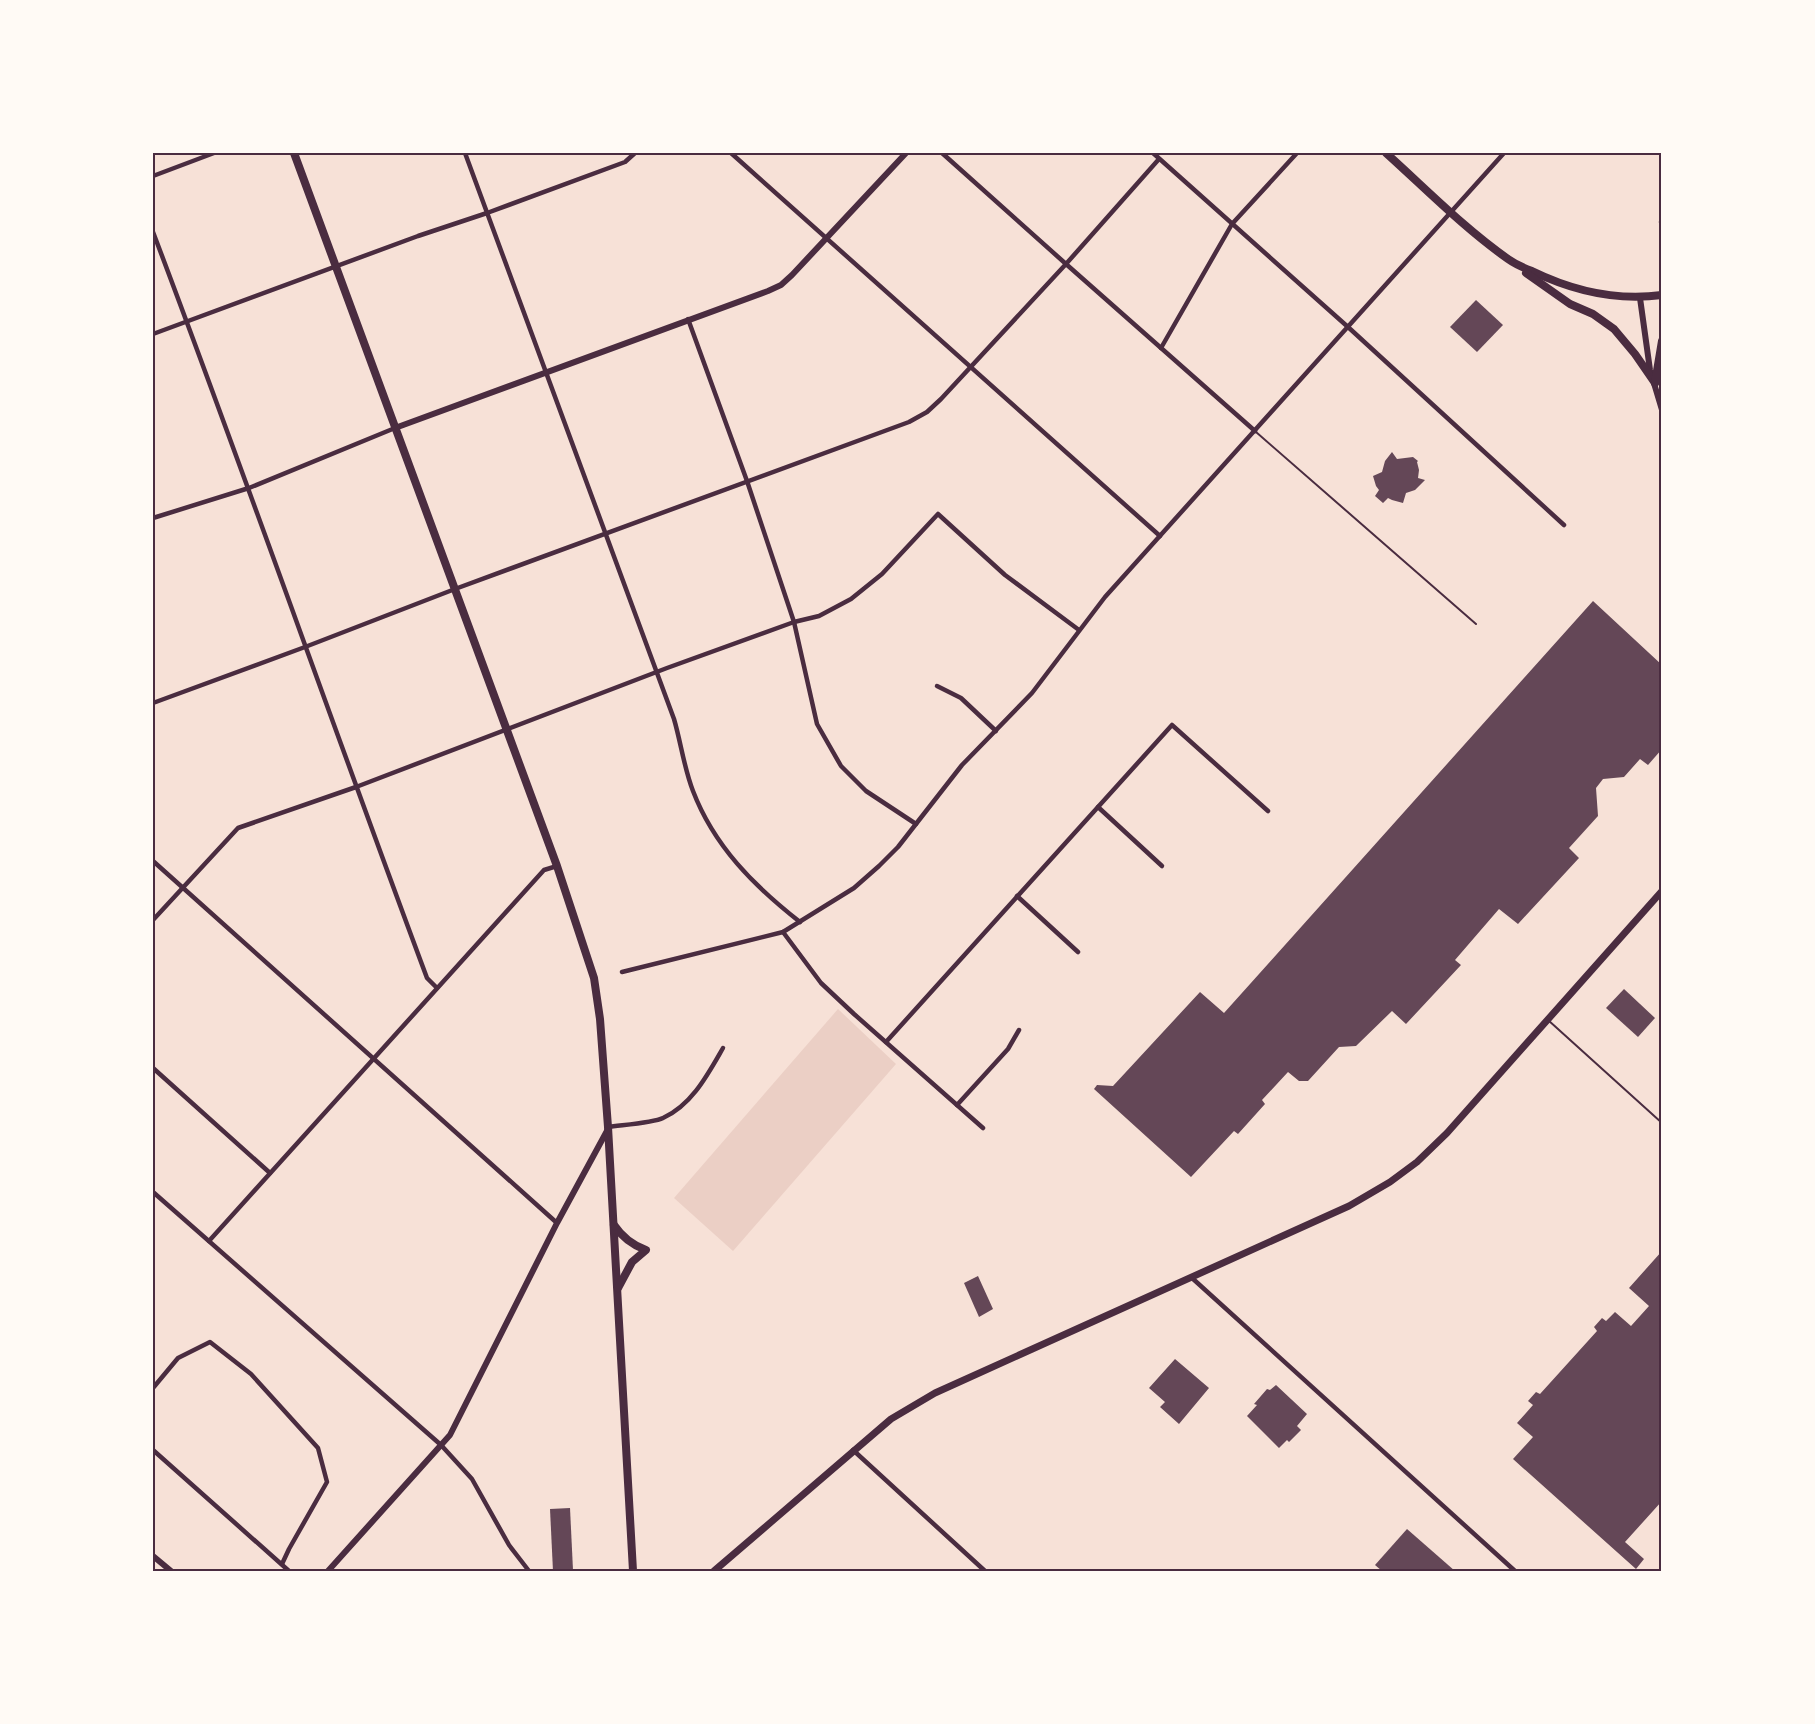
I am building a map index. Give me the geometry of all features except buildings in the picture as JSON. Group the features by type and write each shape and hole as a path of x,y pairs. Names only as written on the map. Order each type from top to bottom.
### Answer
{"main road":[{"path":"294,153 557,866 594,978 600,1019 608,1127 633,1571"},
{"path":"1386,153 1510,261 1570,304 1593,314 1614,329 1655,383"},
{"path":"1510,261 1575,289 1640,298 1662,295"},
{"path":"1655,383 1662,341"},
{"path":"714,1571 891,1419 935,1393 1349,1206 1390,1182 1417,1162 1447,1133 1662,891"},
{"path":"613,1224 628,1241 646,1251 632,1262 617,1290"}],"street":[{"path":"153,176 214,153"},
{"path":"465,153 657,673 679,735 688,775 703,813 732,859 775,903 800,922"},
{"path":"153,334 624,162 635,153"},
{"path":"731,153 1160,536"},
{"path":"153,518 249,488 395,428 781,285 906,153"},
{"path":"942,153 1255,431"},
{"path":"1153,153 1348,327 1564,525"},
{"path":"1161,348 1232,224 1298,153"},
{"path":"622,972 783,932 854,888 879,867 962,765 1032,693 1105,597 1504,153"},
{"path":"153,703 454,589 909,422 927,412 970,368 1159,159"},
{"path":"153,232 249,488 427,978 437,988"},
{"path":"1640,298 1650,370 1662,411"},
{"path":"688,319 747,481 794,622 817,724 841,766 866,791 916,824"},
{"path":"153,920 238,828 356,787 667,668 794,622 819,616 851,600 882,574 938,514 1005,574 1079,630"},
{"path":"937,686 961,698 996,731"},
{"path":"886,1042 1172,725 1268,811"},
{"path":"1098,807 1162,866"},
{"path":"153,861 557,1223"},
{"path":"209,1241 544,870 557,866"},
{"path":"1017,896 1078,952"},
{"path":"783,932 821,983 983,1128"},
{"path":"957,1105 1008,1049 1019,1030"},
{"path":"328,1571 450,1435 608,1127 663,1119 690,1099 723,1048"},
{"path":"153,1068 270,1173"},
{"path":"153,1192 441,1445 472,1479 509,1545 529,1571"},
{"path":"1192,1278 1515,1571"},
{"path":"153,1388 178,1358 210,1342 250,1374 318,1448 327,1482 282,1564"},
{"path":"153,1450 290,1571"},
{"path":"853,1450 983,1570"},
{"path":"153,1556 171,1571"}],"lane":[{"path":"1255,431 1476,624"},
{"path":"1547,1019 1662,1123"}],"shaded area":[{"path":"838,1009 896,1064 733,1251 674,1198"}]}
